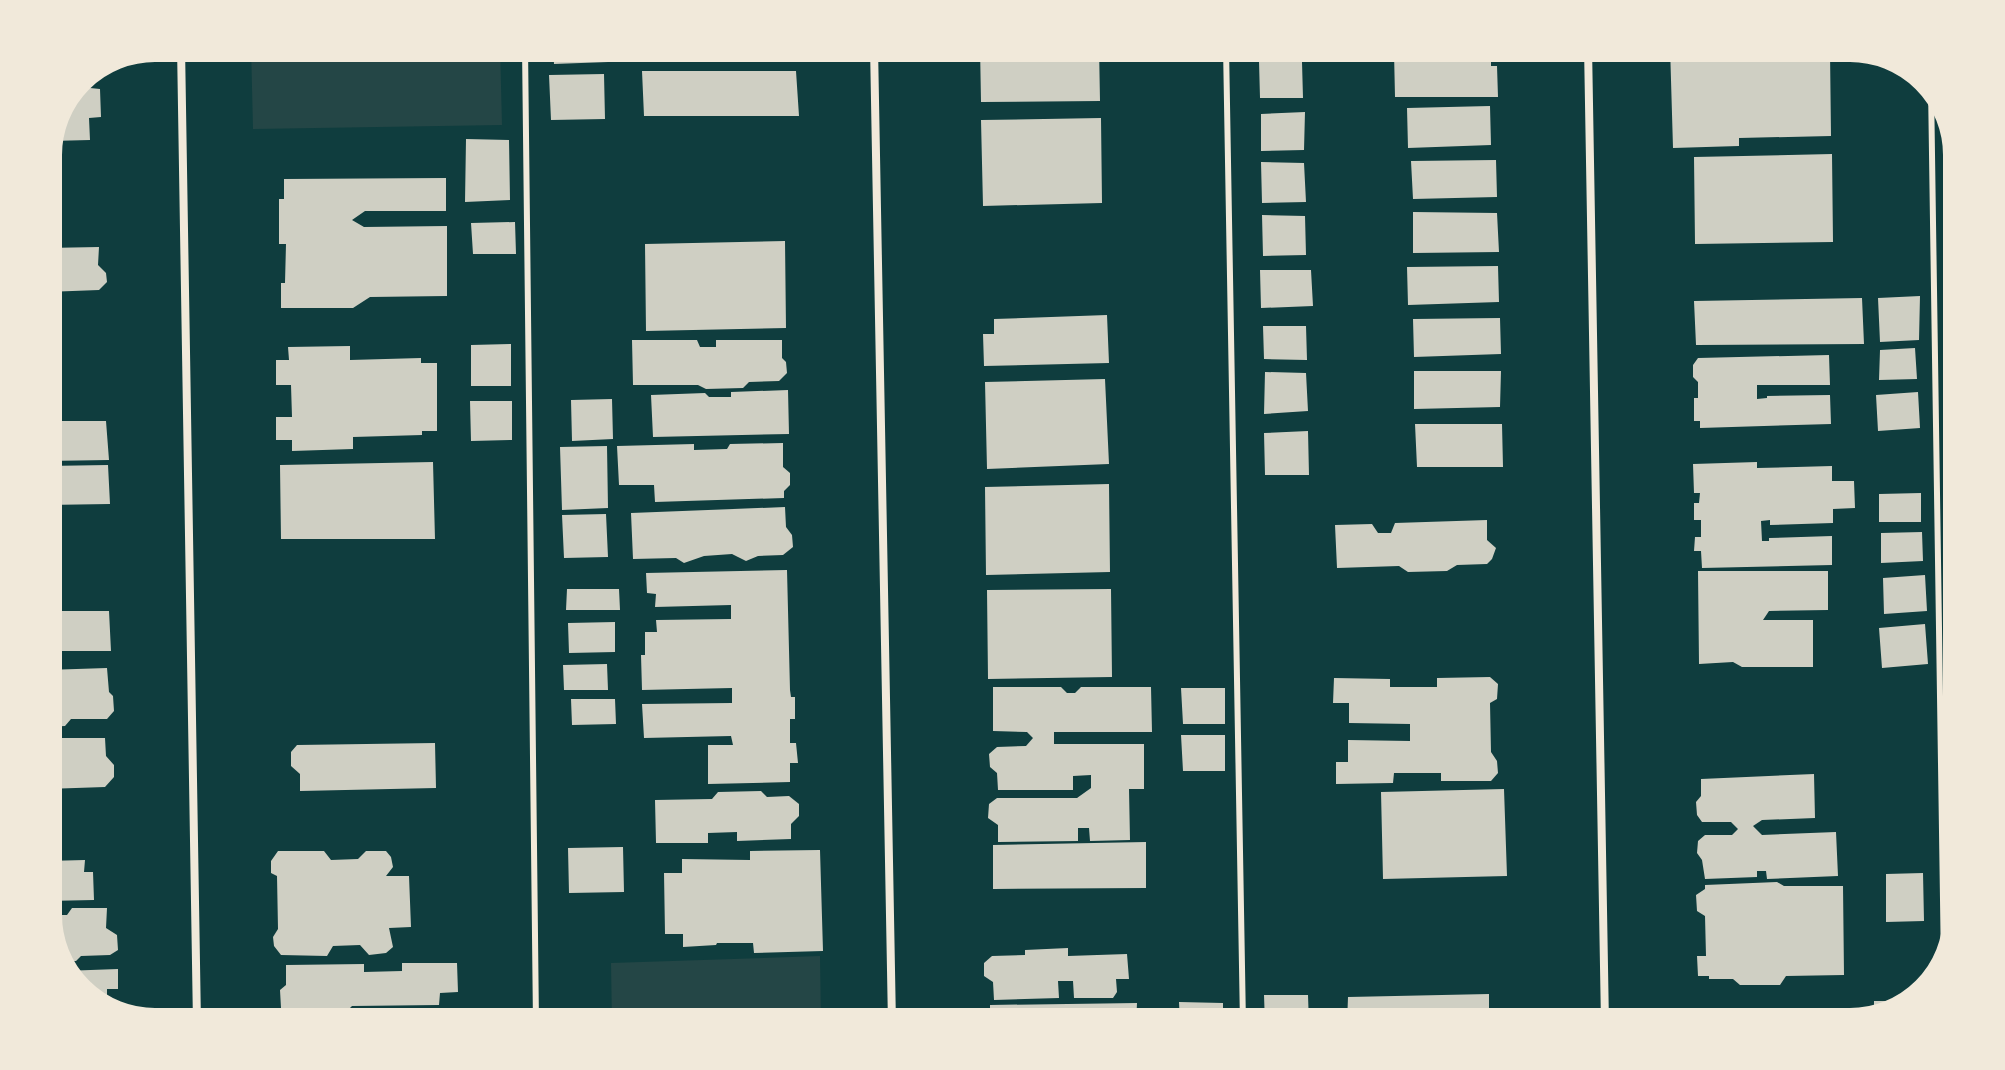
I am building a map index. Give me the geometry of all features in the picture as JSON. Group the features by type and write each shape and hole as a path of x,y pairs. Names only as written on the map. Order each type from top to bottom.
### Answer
{"street":[{"path":"181,60 197,1010"},
{"path":"874,60 892,1010"},
{"path":"1588,60 1605,1010"}],"lane":[{"path":"525,60 536,1010"},
{"path":"1226,60 1243,1010"},
{"path":"1931,106 1943,930"}],"shaded area":[{"path":"251,60 500,60 502,125 253,129"},
{"path":"820,956 821,1010 612,1010 611,963"}],"building":[{"path":"554,60 608,60 608,62 554,64"},
{"path":"645,60 800,60 800,61"},
{"path":"980,60 1099,60 1100,101 981,102"},
{"path":"1394,60 1491,60 1491,66 1497,66 1498,97 1395,97"},
{"path":"1670,60 1830,60 1831,136 1739,138 1739,146 1673,148"},
{"path":"1259,61 1302,62 1303,98 1260,98"},
{"path":"642,71 796,71 799,116 644,116"},
{"path":"604,74 605,119 551,120 549,75"},
{"path":"90,86 100,89 101,117 89,118 90,140 61,141 70,113"},
{"path":"1490,106 1491,145 1408,148 1407,108"},
{"path":"1305,112 1304,150 1261,151 1261,114"},
{"path":"1101,118 1102,203 983,206 981,120"},
{"path":"466,139 509,140 510,200 465,202"},
{"path":"1832,154 1833,242 1695,244 1694,157"},
{"path":"1496,160 1497,197 1413,199 1411,161"},
{"path":"1261,162 1304,163 1306,202 1262,203"},
{"path":"446,178 446,211 365,211 352,220 364,227 447,226 447,296 370,297 353,308 281,308 286,244 279,244 279,199 284,199 284,179"},
{"path":"1413,212 1497,213 1499,252 1413,253"},
{"path":"1262,215 1305,216 1306,255 1263,256"},
{"path":"515,222 516,254 473,254 471,223"},
{"path":"785,241 786,328 646,331 645,244"},
{"path":"99,247 98,265 106,273 107,282 99,290 60,291 60,248"},
{"path":"1498,266 1499,302 1408,305 1407,267"},
{"path":"1260,270 1311,270 1313,306 1261,308"},
{"path":"1920,296 1919,340 1880,342 1878,298"},
{"path":"1862,298 1864,344 1696,345 1694,301"},
{"path":"1107,315 1109,363 984,366 983,334 994,334 994,319"},
{"path":"1500,318 1501,354 1414,357 1413,319"},
{"path":"1263,326 1306,326 1307,360 1264,359"},
{"path":"632,340 697,340 700,347 716,347 716,340 782,340 782,358 786,362 787,373 779,381 749,382 743,388 633,385"},
{"path":"511,344 511,386 471,386 471,345"},
{"path":"350,346 350,360 421,358 421,363 437,363 437,431 422,431 422,435 353,437 353,449 292,451 292,440 276,440 276,417 292,417 291,385 276,385 276,360 289,360 288,347"},
{"path":"1915,348 1917,379 1879,380 1880,350"},
{"path":"1829,355 1830,385 1757,385 1757,399 1767,396 1830,395 1831,424 1700,428 1700,421 1694,421 1698,382 1693,377 1693,365 1698,358"},
{"path":"1414,371 1501,371 1500,407 1414,409"},
{"path":"1265,372 1306,373 1308,411 1264,414"},
{"path":"1105,379 1109,464 987,469 985,382"},
{"path":"788,390 789,434 653,437 651,395 705,393 709,397 731,397 731,392"},
{"path":"1918,392 1920,428 1878,431 1876,395"},
{"path":"612,399 613,439 572,441 571,400"},
{"path":"470,401 512,401 512,440 471,441"},
{"path":"60,421 106,421 109,460 60,461"},
{"path":"1415,424 1502,424 1503,467 1417,467"},
{"path":"1308,431 1309,475 1265,475 1264,433"},
{"path":"783,443 783,467 790,473 790,485 784,491 784,498 655,502 654,485 619,485 617,446 694,444 694,450 727,449 730,444"},
{"path":"607,446 608,508 562,510 560,447"},
{"path":"433,462 435,539 281,539 280,465"},
{"path":"1757,462 1757,468 1832,466 1832,481 1854,481 1855,508 1833,509 1833,523 1770,525 1770,520 1761,521 1762,541 1769,541 1769,538 1832,536 1832,565 1702,568 1701,551 1694,551 1695,537 1701,537 1701,520 1694,520 1694,503 1699,503 1700,493 1694,493 1693,464"},
{"path":"108,465 110,504 60,505 60,466"},
{"path":"1109,484 1110,572 986,575 985,487"},
{"path":"1921,493 1921,522 1879,522 1879,494"},
{"path":"785,507 786,527 792,535 793,547 783,555 758,556 746,561 732,554 704,556 684,563 676,558 633,559 631,513"},
{"path":"606,514 608,557 564,558 562,515"},
{"path":"1487,520 1487,540 1496,548 1487,564 1457,565 1447,571 1408,572 1399,566 1337,568 1335,525 1372,524 1378,533 1391,533 1395,523"},
{"path":"1922,532 1923,561 1881,563 1881,533"},
{"path":"787,570 790,690 791,697 795,697 795,719 790,719 790,743 796,743 798,763 790,763 790,782 708,784 708,745 733,745 731,736 644,738 642,704 732,703 732,688 642,690 641,655 645,655 645,632 657,632 656,620 731,619 731,605 655,607 656,594 647,593 646,573"},
{"path":"1698,571 1828,571 1828,610 1769,611 1763,620 1813,620 1813,667 1742,667 1733,662 1699,664"},
{"path":"1925,575 1927,611 1884,614 1883,578"},
{"path":"567,589 619,589 620,610 566,610"},
{"path":"1111,589 1112,677 988,679 987,590"},
{"path":"60,611 109,611 111,651 60,651"},
{"path":"615,622 615,652 569,653 568,623"},
{"path":"1925,624 1928,664 1882,668 1879,628"},
{"path":"607,664 608,690 564,690 563,665"},
{"path":"107,668 114,711 107,719 71,719 65,726 60,726 60,670"},
{"path":"1490,677 1498,684 1497,699 1490,703 1491,752 1497,761 1498,773 1491,781 1441,781 1441,773 1394,773 1393,783 1336,784 1336,762 1348,762 1348,740 1410,741 1410,724 1349,723 1349,703 1333,703 1334,678 1390,679 1390,687 1437,687 1437,678"},
{"path":"993,687 1061,687 1067,693 1075,693 1081,687 1151,687 1152,732 1054,732 1054,744 1144,744 1144,789 1129,789 1130,840 1090,841 1089,828 1078,828 1078,841 998,842 998,825 988,818 989,804 997,798 1077,798 1091,788 1091,775 1073,776 1073,790 998,790 997,773 990,767 989,754 997,747 1026,746 1033,738 1027,732 993,731"},
{"path":"1181,688 1225,688 1225,724 1183,724"},
{"path":"571,699 615,699 616,724 572,725"},
{"path":"1181,735 1225,735 1225,771 1183,771"},
{"path":"60,738 105,738 106,756 114,765 114,777 105,787 60,789"},
{"path":"435,743 436,788 300,791 300,774 291,766 291,752 297,745"},
{"path":"1814,774 1815,818 1762,820 1753,826 1762,835 1836,832 1838,876 1767,879 1766,871 1757,871 1757,877 1705,879 1702,860 1697,853 1698,841 1705,835 1732,835 1738,829 1731,822 1702,822 1697,815 1696,802 1701,796 1701,779"},
{"path":"1504,789 1507,876 1383,879 1381,792"},
{"path":"761,791 767,797 789,796 799,804 799,816 791,824 791,839 737,841 737,832 708,833 708,843 656,843 655,800 712,799 718,792"},
{"path":"1146,842 1146,888 993,889 993,845"},
{"path":"623,847 624,892 569,893 568,848"},
{"path":"820,850 823,951 754,953 753,943 683,947 683,934 665,934 664,873 682,873 682,859 750,860 750,851"},
{"path":"278,851 324,851 331,860 358,859 366,851 386,851 393,867 386,876 409,876 411,927 389,928 393,947 386,953 369,955 360,945 333,946 327,956 281,955 274,946 273,937 278,929 277,876 271,873 271,861"},
{"path":"85,860 84,872 93,872 94,900 60,901 60,861"},
{"path":"1923,873 1924,921 1886,922 1886,874"},
{"path":"1777,882 1784,886 1843,886 1844,975 1786,976 1780,985 1740,985 1733,979 1698,976 1697,956 1706,956 1705,916 1697,911 1696,895 1705,889 1705,885"},
{"path":"72,908 107,908 106,928 117,935 118,950 110,955 81,956 72,961 65,946 60,915 67,915"},
{"path":"1068,948 1068,956 1127,954 1129,979 1116,979 1117,992 1113,998 1074,998 1073,981 1058,981 1059,998 994,1000 993,982 984,976 984,963 992,956 1025,955 1025,950"},
{"path":"402,963 457,963 458,992 440,993 439,1005 352,1006 348,1010 281,1008 280,990 286,985 286,965 364,964 364,972 402,971"},
{"path":"118,969 118,989 107,989 107,997 78,970"},
{"path":"1489,994 1489,1010 1348,1010 1348,997"},
{"path":"1264,995 1308,995 1309,1010 1265,1010"},
{"path":"1874,1001 1890,1001 1886,1003 1874,1007"},
{"path":"1179,1002 1223,1003 1223,1010 1179,1010"},
{"path":"1137,1003 1137,1010 990,1010 990,1005"}]}
